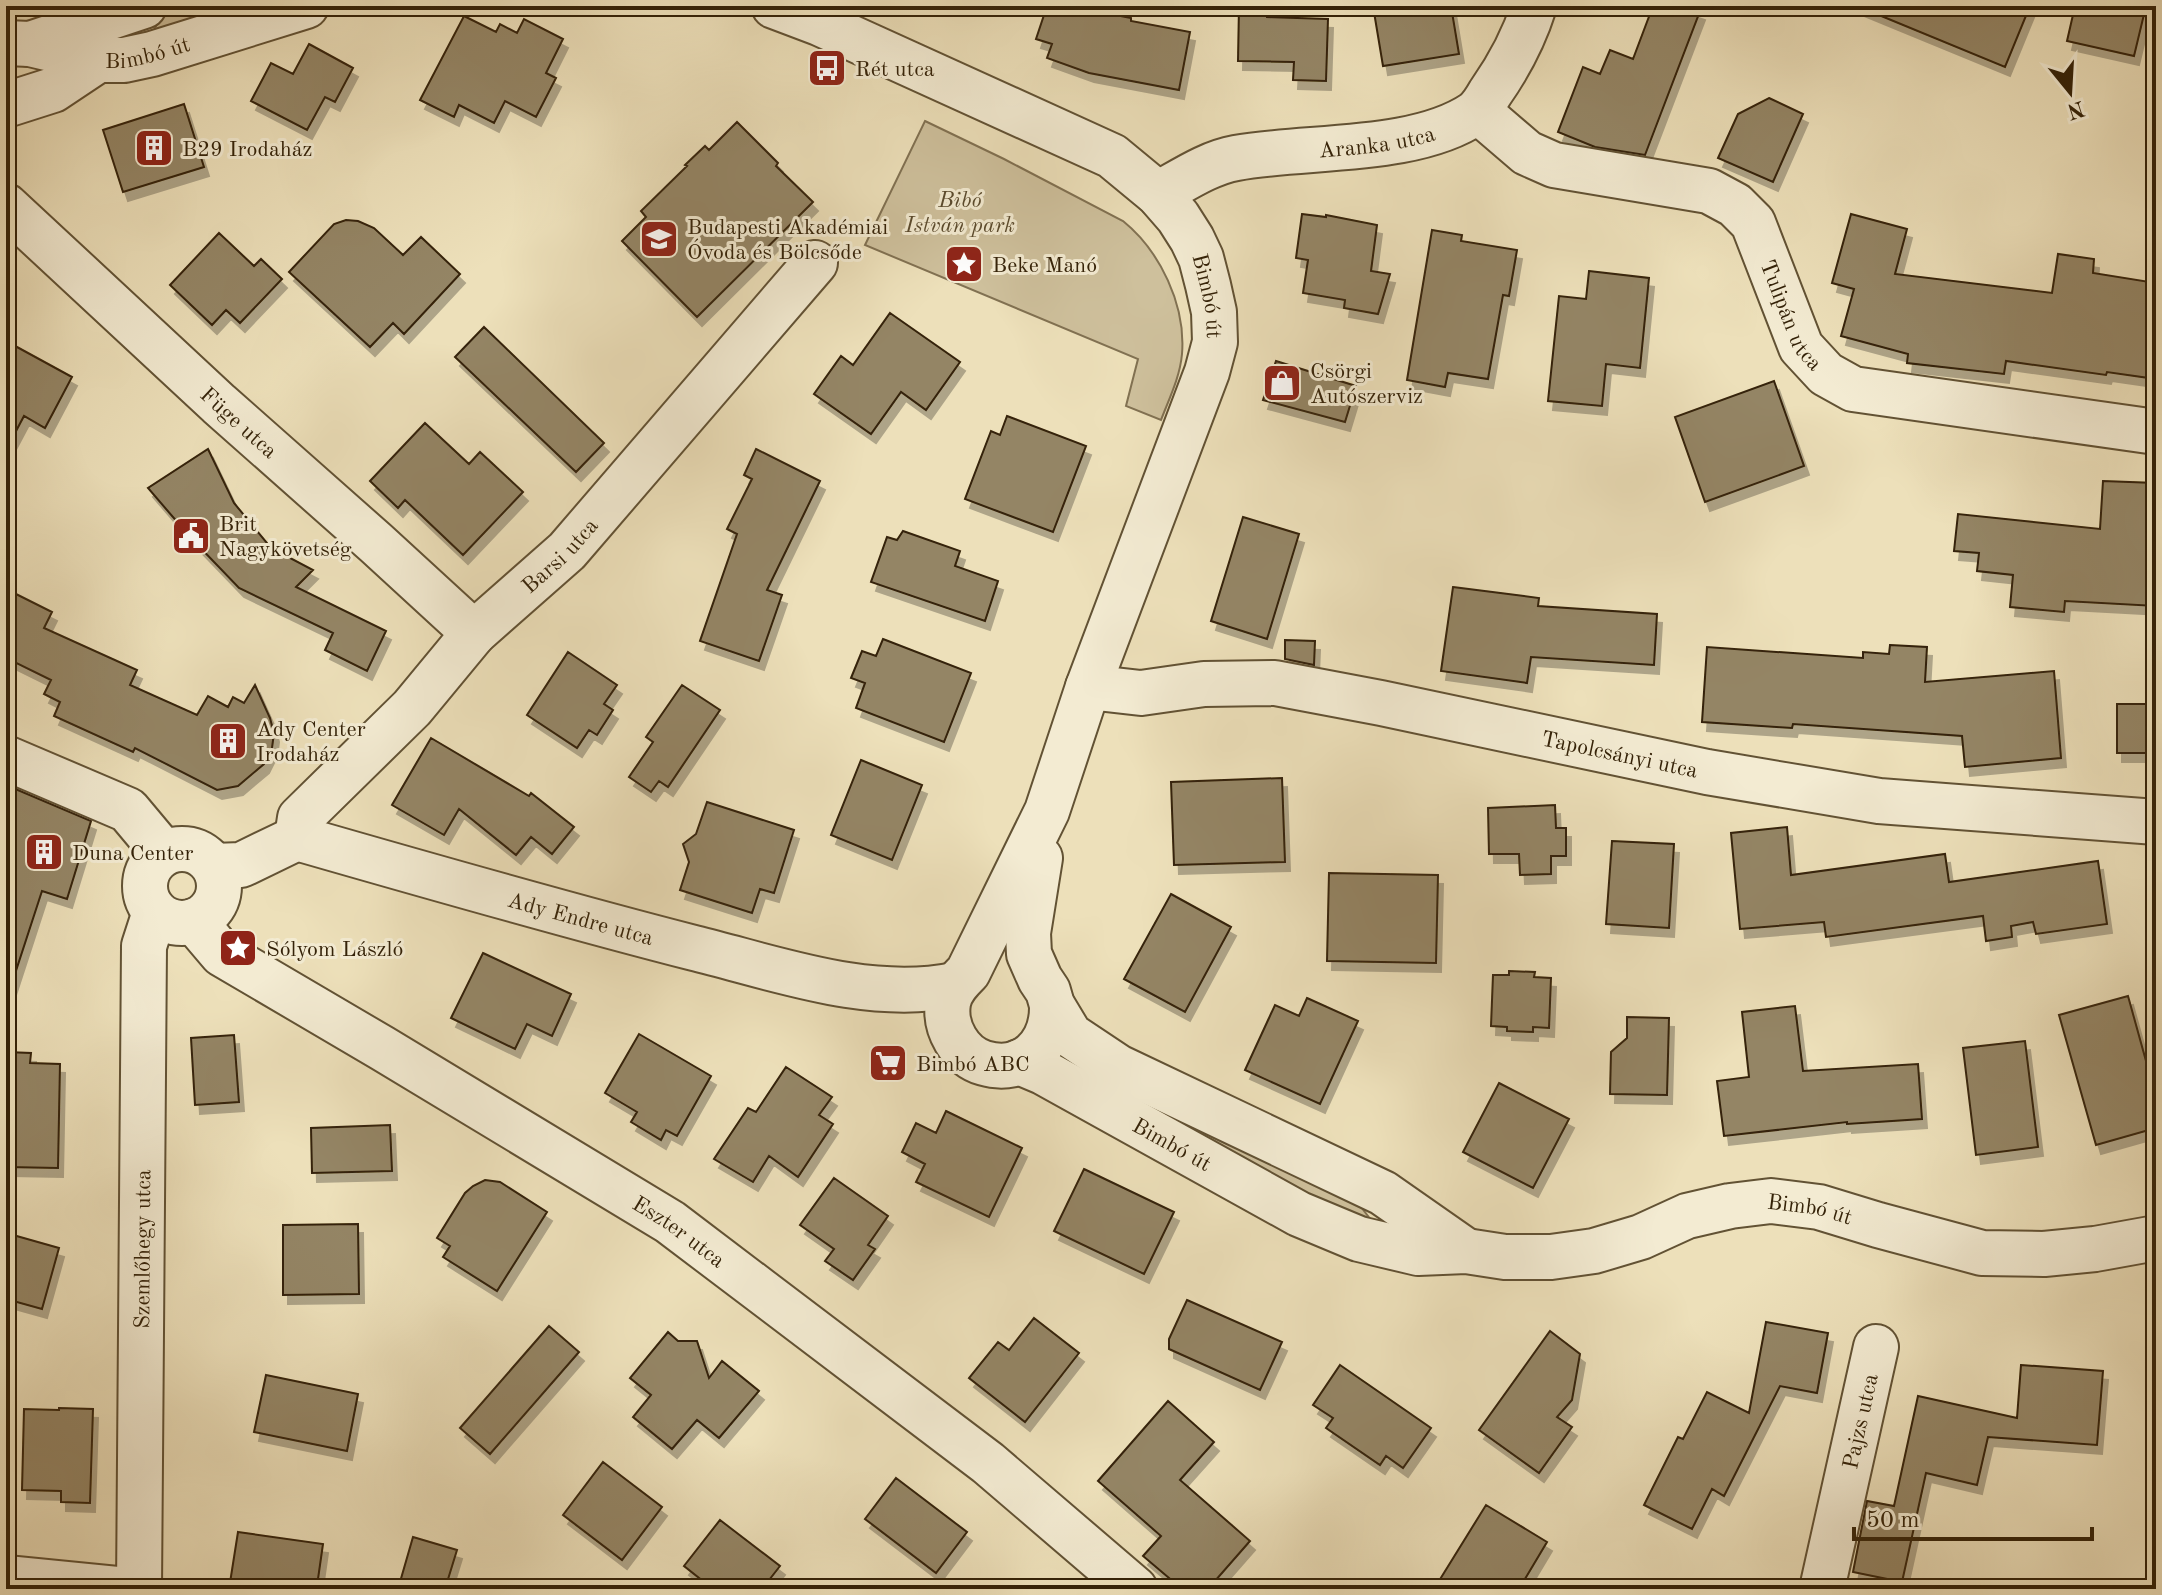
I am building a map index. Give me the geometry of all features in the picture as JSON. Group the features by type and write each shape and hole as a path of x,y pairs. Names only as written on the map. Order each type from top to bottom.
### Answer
{"street":[{"name":"Bimbó út","path":"18,44 144,6"},
{"name":"Bimbó út","path":"18,44 98,60 124,60 306,6"},
{"name":"Bimbó út","path":"774,6 819,23 1112,156 1158,194 1178,217 1201,258 1214,312 1215,342 1207,372 1088,687 1047,811 957,993 954,1039 966,1053 982,1063 1000,1066 1019,1062 1043,1072 1299,1214 1359,1239 1418,1253 1466,1251 1505,1257 1551,1257 1594,1251 1641,1237 1687,1216 1771,1201 1819,1207 1982,1253 2044,1254 2156,1238"},
{"name":"Aranka utca","path":"1158,194 1233,159 1415,138 1446,128 1478,111 1509,66 1534,6"},
{"path":"6,105 53,90 98,60"},
{"name":"Tulipán utca","path":"1478,111 1527,153 1554,165 1709,191 1735,205 1753,223 1801,347 1826,374 1853,389 2156,432"},
{"name":"Füge utca","path":"6,206 219,404 474,633"},
{"name":"Barsi utca","path":"297,838 300,818 412,708 474,633 567,551 815,263"},
{"name":"Tapolcsányi utca","path":"1088,687 1141,693 1204,684 1275,683 1707,772 1879,801 2156,822"},
{"path":"6,758 128,810 164,853"},
{"name":"Bimbó út","path":"1047,811 1028,933 1029,954 1070,1035 1118,1067 1383,1193 1466,1251"},
{"path":"214,866 241,865 297,838"},
{"name":"Ady Endre utca","path":"297,838 571,916 857,988 957,993"},
{"path":"186,848 207,857 214,866 219,876 218,899 204,916 175,916 149,903 145,880 155,860 164,853 186,848"},
{"name":"Szemlőhegy utca","path":"139,1589 144,946 175,916"},
{"name":"Eszter utca","path":"175,916 222,954 670,1222 988,1463 1135,1589"},
{"path":"957,993 1000,962 1016,963 1029,970 1046,992 1050,1031 1033,1054 1019,1062"},
{"name":"Pajzs utca","path":"1822,1589 1876,1347"},
{"path":"6,1578 117,1589"}],"green space":[{"path":"189,6 251,6 154,30 161,16"},
{"name":"Bibó István park","path":"925,121 1123,221 1148,248 1168,280 1180,317 1182,335 1179,371 1161,420 1126,406 1138,359 865,245"},
{"path":"1131,1096 1361,1207 1374,1224 1354,1221"}],"building":[{"path":"1047,6 1084,6 1131,18 1131,21 1190,32 1179,90 1089,73 1047,58 1052,44 1036,39"},
{"path":"1239,6 1267,6 1267,17 1328,19 1326,81 1293,80 1294,62 1238,61"},
{"path":"1373,6 1451,6 1459,54 1383,66"},
{"path":"1653,6 1685,6 1700,11 1645,155 1595,147 1558,132 1583,67 1600,74 1610,50 1633,59"},
{"path":"1857,6 2030,6 2005,67"},
{"path":"2075,6 2146,6 2134,56 2067,41"},
{"path":"464,16 496,32 500,24 517,33 524,19 563,39 546,73 556,78 536,117 505,101 494,123 459,105 454,117 420,100"},
{"path":"309,44 353,68 335,102 325,97 307,130 251,101 271,63 293,74"},
{"path":"1769,98 1803,114 1773,182 1718,158 1738,114"},
{"name":"B29 Irodaház","path":"184,104 204,167 123,192 103,130"},
{"path":"737,122 813,202 697,317 622,241 646,217 641,211 685,165 705,146 709,150"},
{"path":"1302,214 1326,215 1377,225 1371,271 1390,274 1378,314 1344,308 1345,300 1303,293 1308,260 1296,258"},
{"path":"1851,214 1907,229 1895,274 2052,293 2058,254 2094,259 2093,273 2156,283 2156,379 2006,361 2004,374 1907,363 1908,354 1841,336 1854,289 1832,283"},
{"path":"346,220 374,228 403,255 421,237 460,274 404,334 393,323 370,347 289,272 334,224"},
{"path":"1432,230 1462,235 1461,241 1517,250 1509,296 1503,295 1488,379 1448,373 1445,387 1407,380"},
{"path":"219,233 254,266 261,259 282,279 240,323 226,310 212,325 170,285"},
{"path":"1589,271 1649,278 1640,368 1606,364 1602,406 1548,401 1559,296 1586,299"},
{"path":"890,313 960,362 926,410 901,392 871,434 814,394 841,356 853,365"},
{"path":"484,327 604,443 576,472 455,357"},
{"path":"6,341 72,377 45,428 24,416 6,450"},
{"path":"1276,361 1356,386 1345,422 1263,400"},
{"path":"1774,381 1804,466 1705,502 1675,417"},
{"path":"1007,416 1086,446 1053,532 965,499 991,431 1000,435"},
{"path":"425,423 469,464 480,452 523,492 463,555 405,500 398,508 370,481"},
{"path":"208,449 234,503 271,548 313,570 296,587 386,631 367,671 325,650 333,633 239,588 148,488"},
{"path":"756,449 820,481 767,590 782,595 759,661 700,641 737,534 727,529 752,479 744,475"},
{"path":"2103,481 2156,483 2156,606 2065,601 2064,612 2010,607 2013,575 1977,571 1979,553 1954,551 1958,514 2100,529"},
{"path":"1243,517 1299,534 1267,639 1211,621"},
{"path":"903,531 960,551 955,566 998,581 985,621 871,582 887,537 897,540"},
{"path":"1453,587 1539,598 1538,606 1657,614 1654,665 1531,657 1527,683 1441,671"},
{"path":"6,589 52,612 44,628 137,670 130,685 197,715 208,696 228,707 233,697 244,703 255,685 274,733 272,748 264,764 238,786 217,790 135,748 133,752 54,716 60,702 44,694 51,680 6,658"},
{"path":"883,639 971,673 944,742 856,708 865,683 851,678 862,651 876,656"},
{"path":"1285,640 1315,641 1314,665 1285,659"},
{"path":"1890,645 1927,647 1925,682 2054,671 2061,758 1965,767 1962,736 1793,724 1792,728 1702,722 1707,647 1863,658 1863,652 1889,654"},
{"path":"568,652 617,685 604,704 613,710 597,735 589,730 577,748 527,715"},
{"path":"682,685 720,710 668,787 659,781 651,792 629,777 653,742 646,737"},
{"path":"2117,704 2156,704 2156,753 2117,753"},
{"path":"431,738 529,796 531,793 574,827 552,854 531,837 516,855 459,809 444,835 392,805"},
{"path":"861,760 922,785 892,860 831,835"},
{"path":"1282,778 1285,862 1174,865 1171,782"},
{"name":"Duna Center","path":"6,785 91,821 67,899 42,891 11,986 6,985"},
{"path":"707,802 794,830 774,893 760,889 752,913 680,890 689,862 683,844 696,834"},
{"path":"1555,805 1556,828 1566,828 1566,856 1551,856 1551,874 1520,875 1519,854 1489,854 1488,808"},
{"path":"1787,827 1791,875 1945,854 1949,882 2098,861 2107,924 2036,934 2033,922 2011,926 2012,937 1986,941 1983,916 1826,937 1824,922 1740,929 1731,833"},
{"path":"1612,841 1674,844 1669,928 1606,924"},
{"path":"1329,873 1438,875 1436,963 1327,961"},
{"path":"1171,894 1231,927 1185,1012 1124,979"},
{"path":"483,953 571,994 552,1036 527,1024 515,1049 451,1018"},
{"path":"1509,971 1535,972 1534,977 1551,978 1549,1028 1533,1027 1533,1032 1507,1031 1507,1027 1491,1026 1493,975 1509,975"},
{"path":"2128,996 2156,1097 2156,1128 2096,1145 2059,1015"},
{"path":"1307,998 1358,1021 1320,1104 1245,1070 1275,1005 1299,1016"},
{"path":"1795,1006 1803,1071 1918,1064 1922,1119 1847,1122 1724,1136 1717,1081 1749,1077 1742,1012"},
{"path":"1627,1017 1669,1018 1667,1095 1610,1094 1611,1052 1627,1038"},
{"path":"639,1034 711,1076 677,1136 666,1130 661,1140 631,1122 637,1112 605,1093"},
{"path":"234,1035 239,1102 195,1105 191,1038"},
{"path":"2025,1041 2038,1147 1976,1155 1963,1048"},
{"path":"6,1052 31,1053 30,1063 60,1064 58,1168 6,1167"},
{"path":"786,1067 832,1097 819,1115 833,1124 798,1177 769,1156 753,1182 714,1159 748,1108 756,1112"},
{"path":"1499,1083 1569,1119 1533,1188 1463,1152"},
{"path":"946,1111 1022,1148 989,1217 916,1182 925,1164 902,1152 916,1123 936,1133"},
{"path":"390,1125 392,1171 312,1173 311,1128"},
{"path":"1084,1169 1174,1212 1144,1274 1054,1231"},
{"path":"834,1178 888,1216 868,1245 875,1249 853,1280 825,1261 834,1249 800,1225"},
{"path":"485,1180 500,1182 547,1212 497,1291 443,1257 450,1246 437,1238 465,1193"},
{"path":"358,1224 359,1294 283,1295 283,1225"},
{"path":"6,1233 59,1248 42,1309 6,1299"},
{"path":"1187,1300 1282,1342 1260,1390 1169,1349 1169,1339"},
{"path":"1034,1318 1079,1353 1025,1422 969,1378 998,1342 1009,1350"},
{"path":"1766,1322 1828,1333 1817,1393 1780,1386 1724,1496 1712,1489 1692,1529 1644,1505 1678,1437 1683,1439 1707,1392 1749,1413"},
{"path":"549,1326 579,1352 490,1454 460,1428"},
{"path":"1550,1331 1580,1354 1572,1400 1557,1417 1572,1427 1539,1473 1479,1430"},
{"path":"668,1332 678,1341 697,1341 709,1378 722,1361 759,1391 719,1438 697,1420 672,1449 633,1417 651,1395 630,1378"},
{"path":"1340,1365 1431,1428 1403,1468 1386,1456 1380,1465 1326,1428 1333,1418 1313,1405"},
{"path":"2021,1365 2103,1371 2097,1445 1988,1437 1977,1485 1926,1473 1902,1582 1853,1572 1867,1501 1894,1506 1918,1396 2017,1418"},
{"path":"266,1375 358,1394 347,1451 254,1432"},
{"path":"1168,1401 1214,1442 1180,1480 1250,1541 1208,1589 1182,1589 1143,1556 1161,1536 1098,1481"},
{"path":"24,1409 93,1409 90,1503 61,1502 61,1491 22,1490"},
{"path":"603,1462 662,1507 622,1560 563,1515"},
{"path":"896,1478 967,1532 936,1573 865,1519"},
{"path":"1486,1505 1547,1542 1519,1589 1434,1589"},
{"path":"720,1520 780,1566 762,1589 713,1589 684,1566"},
{"path":"238,1532 323,1544 317,1586 280,1580 279,1589 229,1589"},
{"path":"413,1537 457,1550 445,1589 398,1589"}],"place":[{"name":"Rét utca","path":"827,68"},
{"name":"B29 Irodaház","path":"154,148"},
{"name":"Budapesti Akadémiai Óvoda és Bölcsőde","path":"659,239"},
{"name":"Beke Manó","path":"964,264"},
{"name":"Csörgi Autószerviz","path":"1282,383"},
{"name":"Brit Nagykövetség","path":"191,536"},
{"name":"Ady Center Irodaház","path":"228,741"},
{"name":"Duna Center","path":"44,852"},
{"name":"Sólyom László","path":"238,948"},
{"name":"Bimbó ABC","path":"888,1063"}]}
